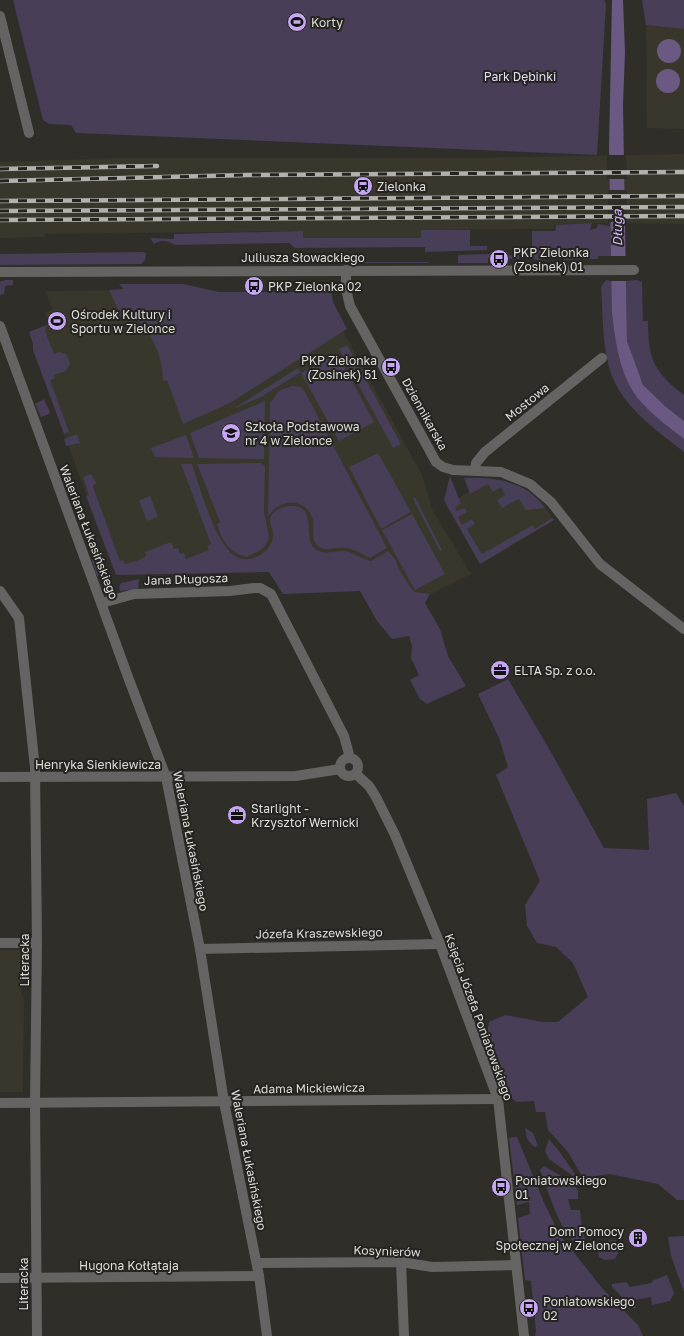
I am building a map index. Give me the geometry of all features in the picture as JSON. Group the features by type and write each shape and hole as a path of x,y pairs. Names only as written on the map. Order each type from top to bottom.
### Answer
{"street":[{"path":"0,16 29,133"},
{"name":"Dziennikarska","path":"346,270 347,294 350,306 433,458 439,465 447,469 494,470 510,474 536,488 551,502 600,564 684,629"},
{"name":"Juliusza Słowackiego","path":"0,272 634,270"},
{"name":"Waleriana Łukasińskiego","path":"0,326 166,777 200,949 224,1102 257,1264 267,1336"},
{"name":"Mostowa","path":"475,470 476,462 485,452 602,358"},
{"name":"Jana Długosza","path":"102,603 134,594 230,591 254,588 260,588 271,594 344,736 350,758"},
{"name":"Literacka","path":"0,591 19,618 31,722 35,777 37,943 35,1103 37,1336"},
{"path":"350,758 357,763 358,768 356,774 347,776 340,770 342,761 350,758"},
{"name":"Henryka Sienkiewicza","path":"0,777 301,776 340,770"},
{"name":"Księcia Józefa Poniatowskiego","path":"356,774 369,786 382,806 440,944 498,1099 524,1336"},
{"path":"0,943 37,943"},
{"name":"Józefa Kraszewskiego","path":"200,949 440,944"},
{"name":"Adama Mickiewicza","path":"0,1103 498,1099"},
{"path":"401,1262 404,1336"},
{"name":"Kosynierów","path":"257,1264 401,1262 432,1267 516,1265"},
{"name":"Hugona Kołłątaja","path":"0,1278 259,1276"}],"shaded area":[{"path":"646,25 684,29 684,129 647,128"},
{"path":"684,154 684,224 592,223 554,225 554,229 422,230 421,238 303,238 302,231 45,234 45,237 0,238 0,162 120,158 470,158"},
{"name":"Szkoła Podstawowa nr 4 w Zielonce","path":"124,290 343,331 422,475 433,511 471,574 377,621 360,591 283,594 269,572 116,575 33,350 33,344 29,332 49,323 45,313 52,309 46,291"},
{"path":"492,479 543,504 554,520 480,564 446,505"},
{"path":"0,950 21,950 21,994 24,999 23,1092 0,1092"}],"green space":[{"name":"Park Dębinki","path":"13,0 604,0 606,4 597,155 76,133 71,125 49,124 43,120"},
{"path":"642,0 684,0 684,29 646,25"},
{"path":"592,223 590,230 597,228 598,224 610,226 611,256 598,256 598,259 564,260 563,254 543,254 542,260 536,260 532,257 532,231 555,231 556,225"},
{"path":"421,230 470,230 470,246 487,246 487,250 425,252 425,247 295,248 289,243 175,245 164,241 154,244 150,238 174,239 174,234 303,231 303,238 421,238"},
{"path":"144,252 146,254 145,260 141,264 0,265 0,254"},
{"path":"489,254 493,256 519,255 519,259 488,258 488,263 458,263 458,255"},
{"path":"428,262 429,263 288,263"},
{"path":"5,280 13,280 13,285 5,286 4,294 0,295 0,282"},
{"path":"606,280 612,281 612,314 619,356 657,417 684,439 684,452 638,414 619,391 613,378 606,354 603,325 601,287"},
{"path":"637,280 642,282 643,321 648,321 651,355 659,371 684,395 684,421 653,396 643,385 638,375 627,341 626,281"},
{"path":"119,284 183,284 219,292 295,292 311,285 324,284 331,290 333,302 347,329 230,403 183,424 167,380 163,381 163,372 157,349 139,321 136,321 134,311 121,316 109,290 124,289"},
{"path":"47,325 45,331 54,354 59,352 66,354 70,363 66,371 54,375 55,378 50,380 69,432 64,434 33,350 33,344 29,332"},
{"path":"347,345 401,444 393,448 339,349"},
{"path":"337,353 374,422 339,441 301,373"},
{"path":"298,368 301,372 261,397 233,409"},
{"path":"292,386 301,387 305,392 387,548 370,558 349,549 324,549 318,546 315,543 313,536 312,517 303,506 297,503 284,504 272,511 268,517 270,403 280,390"},
{"path":"44,399 50,412 49,414 41,417 35,404"},
{"path":"265,401 264,459 199,458 190,433"},
{"path":"77,434 80,443 66,446 64,439"},
{"path":"186,435 194,458 155,457 151,448"},
{"path":"378,453 411,512 381,529 349,467"},
{"path":"261,463 265,466 264,511 269,538 265,546 259,551 246,557 231,549 221,535 217,524 220,522 197,464"},
{"path":"181,464 192,464 211,519 218,533 225,546 234,555 243,559 254,558 268,548 273,538 270,522 271,517 275,511 287,506 301,508 305,512 308,517 309,537 311,543 314,548 321,552 347,551 371,561 388,551 395,559 401,573 414,592 430,594 425,603 440,629 448,656 466,686 427,704 420,699 410,680 419,675 411,658 412,646 409,636 392,639 377,621 360,591 283,594 269,572 116,575 86,496 89,495 83,477 91,474 96,482 93,487 120,561 123,560 125,564 139,560 146,556 145,552 171,542 174,549 178,548 180,554 184,553 186,559 209,550 207,546 211,544"},
{"path":"450,476 461,504 455,507 457,511 465,508 467,512 458,517 462,525 472,519 475,524 467,529 482,554 533,525 535,529 552,518 554,520 480,564 444,500"},
{"path":"464,478 487,478 509,482 529,492 538,499 545,508 526,510 519,499 502,508 497,500 505,495 501,487 493,492 488,484 470,494"},
{"path":"150,496 158,517 147,521 139,501"},
{"path":"415,497 442,550 440,551 413,499"},
{"path":"412,514 445,574 415,590 382,530"},
{"path":"100,555 105,569 102,574 97,576 92,561 94,557"},
{"path":"139,579 138,589 120,591 119,587 121,583"},
{"path":"508,679 551,752 604,848 649,850 647,799 676,793 684,806 684,1200 677,1200 658,1184 609,1174 583,1178 568,1152 548,1130 545,1112 536,1112 534,1101 516,1102 509,1096 487,1034 489,1022 505,1015 543,1022 558,1022 588,997 573,963 556,947 537,943 527,926 525,905 540,881 496,775 508,767 499,738 478,694"},
{"path":"525,1128 533,1133 538,1146 534,1147 527,1139"},
{"path":"517,1137 545,1205 560,1235 602,1288 638,1325 643,1336 535,1336 536,1331 531,1281 525,1280 518,1218 530,1214 529,1202 517,1205 509,1138"},
{"path":"549,1139 575,1174 573,1176 549,1159 545,1151"},
{"path":"544,1166 573,1183 578,1191 578,1199 568,1199 571,1210 580,1210 582,1229 589,1251 585,1252 576,1245 557,1215 540,1170"},
{"path":"684,1236 684,1292 671,1256 668,1237"},
{"path":"616,1240 618,1253 615,1259 605,1260 599,1257 596,1242"},
{"path":"667,1275 674,1293 670,1301 652,1305 651,1297 635,1300 636,1308 633,1308 612,1287 612,1284 626,1282 630,1287 651,1283 654,1280"}],"water":[{"name":"Długa","path":"612,0 623,0 625,52 623,105 627,341 643,385 665,406 684,421 684,439 652,413 635,394 620,361 615,338 612,314 609,147"},
{"path":"669,39 677,43 681,51 677,59 669,63 661,59 657,51 661,43"},
{"path":"668,69 676,73 680,81 676,89 668,93 660,89 656,81 660,73"}],"pier":[{"path":"607,155 626,155 627,179 607,179"},
{"path":"608,190 627,190 627,222 608,222"},
{"path":"609,256 627,256 628,281 610,281"}],"railway":[{"path":"0,169 157,166"},
{"path":"0,181 248,175 684,172"},
{"path":"0,201 684,196"},
{"path":"0,211 684,207"},
{"path":"0,220 684,216"}],"place":[{"name":"Korty","path":"297,22"},
{"name":"Zielonka","path":"363,186"},
{"name":"PKP Zielonka (Zosinek) 01","path":"499,259"},
{"name":"PKP Zielonka 02","path":"254,286"},
{"name":"Ośrodek Kultury i Sportu w Zielonce","path":"57,321"},
{"name":"PKP Zielonka (Zosinek) 51","path":"391,367"},
{"name":"Szkoła Podstawowa nr 4 w Zielonce","path":"231,433"},
{"name":"ELTA Sp. z o.o.","path":"500,670"},
{"name":"Starlight - Krzysztof Wernicki","path":"237,815"},
{"name":"Poniatowskiego 01","path":"501,1187"},
{"name":"Dom Pomocy Społecznej w Zielonce","path":"638,1238"},
{"name":"Poniatowskiego 02","path":"529,1308"}]}
